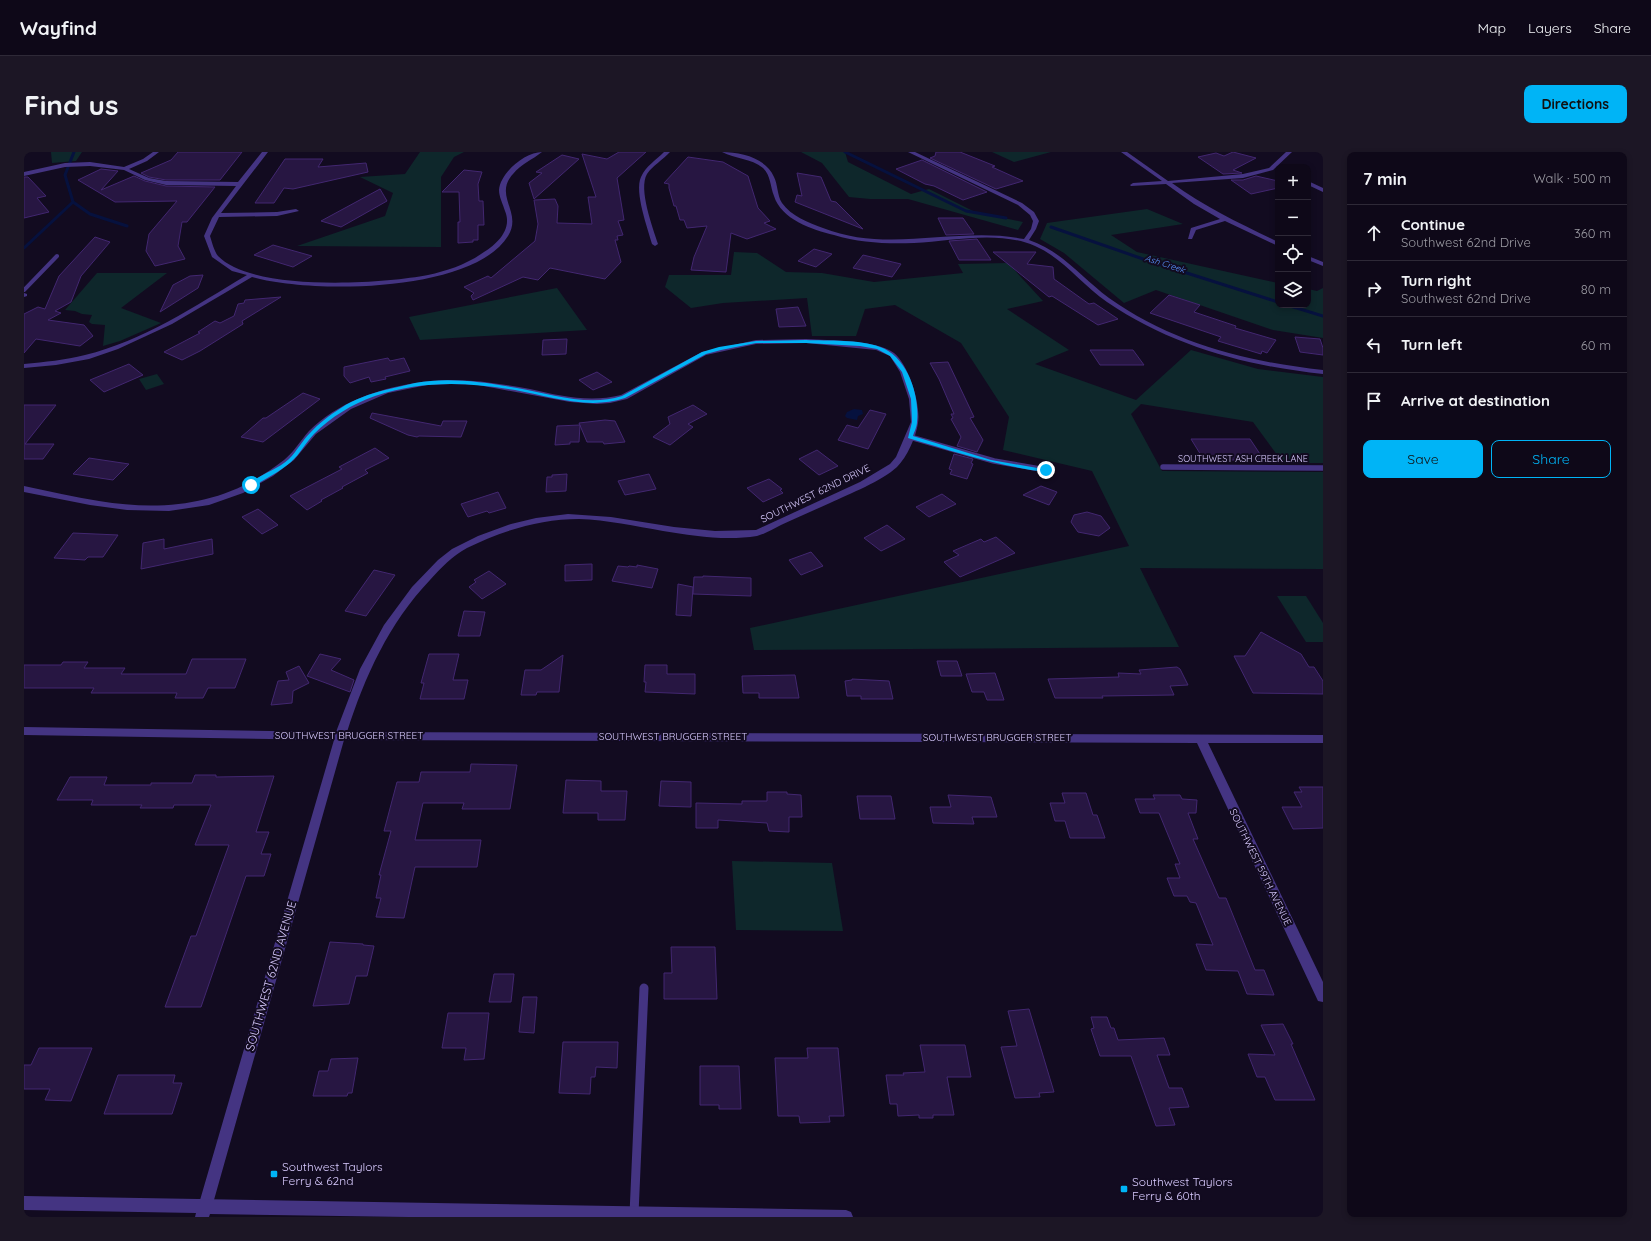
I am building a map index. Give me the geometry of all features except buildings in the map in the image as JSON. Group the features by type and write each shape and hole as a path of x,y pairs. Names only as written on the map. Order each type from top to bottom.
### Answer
{"street":[{"path":"125,169 145,160 156,152"},
{"path":"265,152 217,215 208,230 207,238 210,250 227,266 250,276 290,283 322,284 379,282 421,278 454,269 476,260 495,248 505,236 510,222 502,190 506,180 513,170 528,158 539,152"},
{"path":"655,244 643,197 642,180 667,152"},
{"path":"724,152 755,161 766,168 771,176 776,196 781,206 799,220 829,232 851,237 895,241 973,236 1025,241 1048,250 1099,294 1124,311 1170,335 1218,352 1255,362 1323,372"},
{"path":"911,152 1020,204 1035,215 1035,226 1025,241"},
{"path":"1124,152 1196,203 1225,219 1275,243"},
{"path":"1133,186 1243,176 1270,168 1289,152"},
{"path":"24,174 65,165 90,164 125,169 147,179 166,183 241,184"},
{"path":"1270,168 1275,170"},
{"path":"1311,184 1323,190"},
{"path":"217,215 277,214 296,211"},
{"path":"1190,238 1193,229 1225,219"},
{"path":"1311,259 1323,264"},
{"path":"24,366 46,365 77,360 128,344 161,329 250,276"},
{"name":"SOUTHWEST 62ND DRIVE","path":"24,489 52,493 101,504 160,508 209,502 246,487 275,472 291,460 312,433 355,402 374,395 415,384 437,382 480,384 516,389 567,400 585,402 612,401 624,397 704,353 720,348 756,342 806,342 860,345 878,348 892,355 904,372 913,399 915,422 900,458 893,466 863,484 758,533 718,535 677,531 588,517 541,519 527,522 484,537 459,549 446,558 418,584 405,600 384,632 365,667 352,696 340,736"},
{"name":"SOUTHWEST BRUGGER STREET","path":"24,731 340,736 1323,739"},
{"name":"SOUTHWEST 62ND AVENUE","path":"203,1212 340,736"},
{"name":"SOUTHWEST 59TH AVENUE","path":"1200,738 1323,996"},
{"path":"24,1203 203,1212 634,1214 846,1217"}],"lane":[{"path":"24,293 57,256"},
{"path":"910,437 990,461 1016,467 1046,470"},
{"name":"SOUTHWEST ASH CREEK LANE","path":"1164,467 1323,468"},
{"path":"634,1214 644,988"}],"green space":[{"path":"51,152 82,152 76,161 52,163"},
{"path":"420,152 464,152 454,157 441,177 441,247 297,246 385,216 393,193 360,177 405,174"},
{"path":"801,152 845,152 848,162 911,194 929,189 975,212 1023,222 1018,230 908,199 870,199 849,197 822,163"},
{"path":"992,152 1051,152 1014,162"},
{"path":"1147,209 1183,224 1111,235 1137,252 1275,282 1275,308 1311,308 1311,290 1317,291 1323,288 1323,338 1273,330 1156,290 1124,303 1064,253 1040,239 1047,223"},
{"path":"734,252 757,253 786,272 822,273 874,282 963,273 958,264 1008,263 1043,301 1007,309 1069,350 1035,364 1136,400 1191,350 1258,369 1323,377 1323,463 1283,463 1253,422 1141,404 1131,414 1162,471 1323,472 1323,569 1140,568 1179,647 754,650 750,628 1129,546 1092,471 1003,450 1009,417 961,343 895,305 865,309 856,336 812,336 807,298 723,303 691,308 665,287 669,275 731,275"},
{"path":"97,273 167,273 121,308 161,323 120,341 103,346 105,325 92,324 89,322 92,315 65,310"},
{"path":"557,288 587,330 420,340 409,317"},
{"path":"157,374 164,384 146,390 139,379"},
{"path":"1277,596 1306,596 1323,623 1323,642 1306,642"},
{"path":"732,861 832,863 843,931 736,930"}],"shaded area":[{"path":"854,409 862,410 863,414 858,416 857,420 847,418 845,416 847,412"}],"waterway":[{"path":"73,202 65,175 74,152"},
{"name":"Ash Creek","path":"845,152 966,211 1006,218"},
{"path":"24,248 73,202"},
{"path":"73,202 90,214 127,226"},
{"name":"Ash Creek","path":"1051,227 1146,260 1275,301"},
{"name":"Ash Creek","path":"1297,308 1323,316"}],"place":[{"name":"Southwest Taylors Ferry & 62nd","path":"274,1174"},
{"name":"Southwest Taylors Ferry & 60th","path":"1124,1189"}],"route":[{"path":"251,485 275,472 291,460 312,433 342,409 355,402 374,395 415,384 437,382 472,383 516,389 567,400 585,402 612,401 624,397 704,353 738,344 756,342 806,342 860,345 878,348 892,355 904,372 909,383 913,399 915,422 910,437 990,461 1016,467 1046,470"}]}
